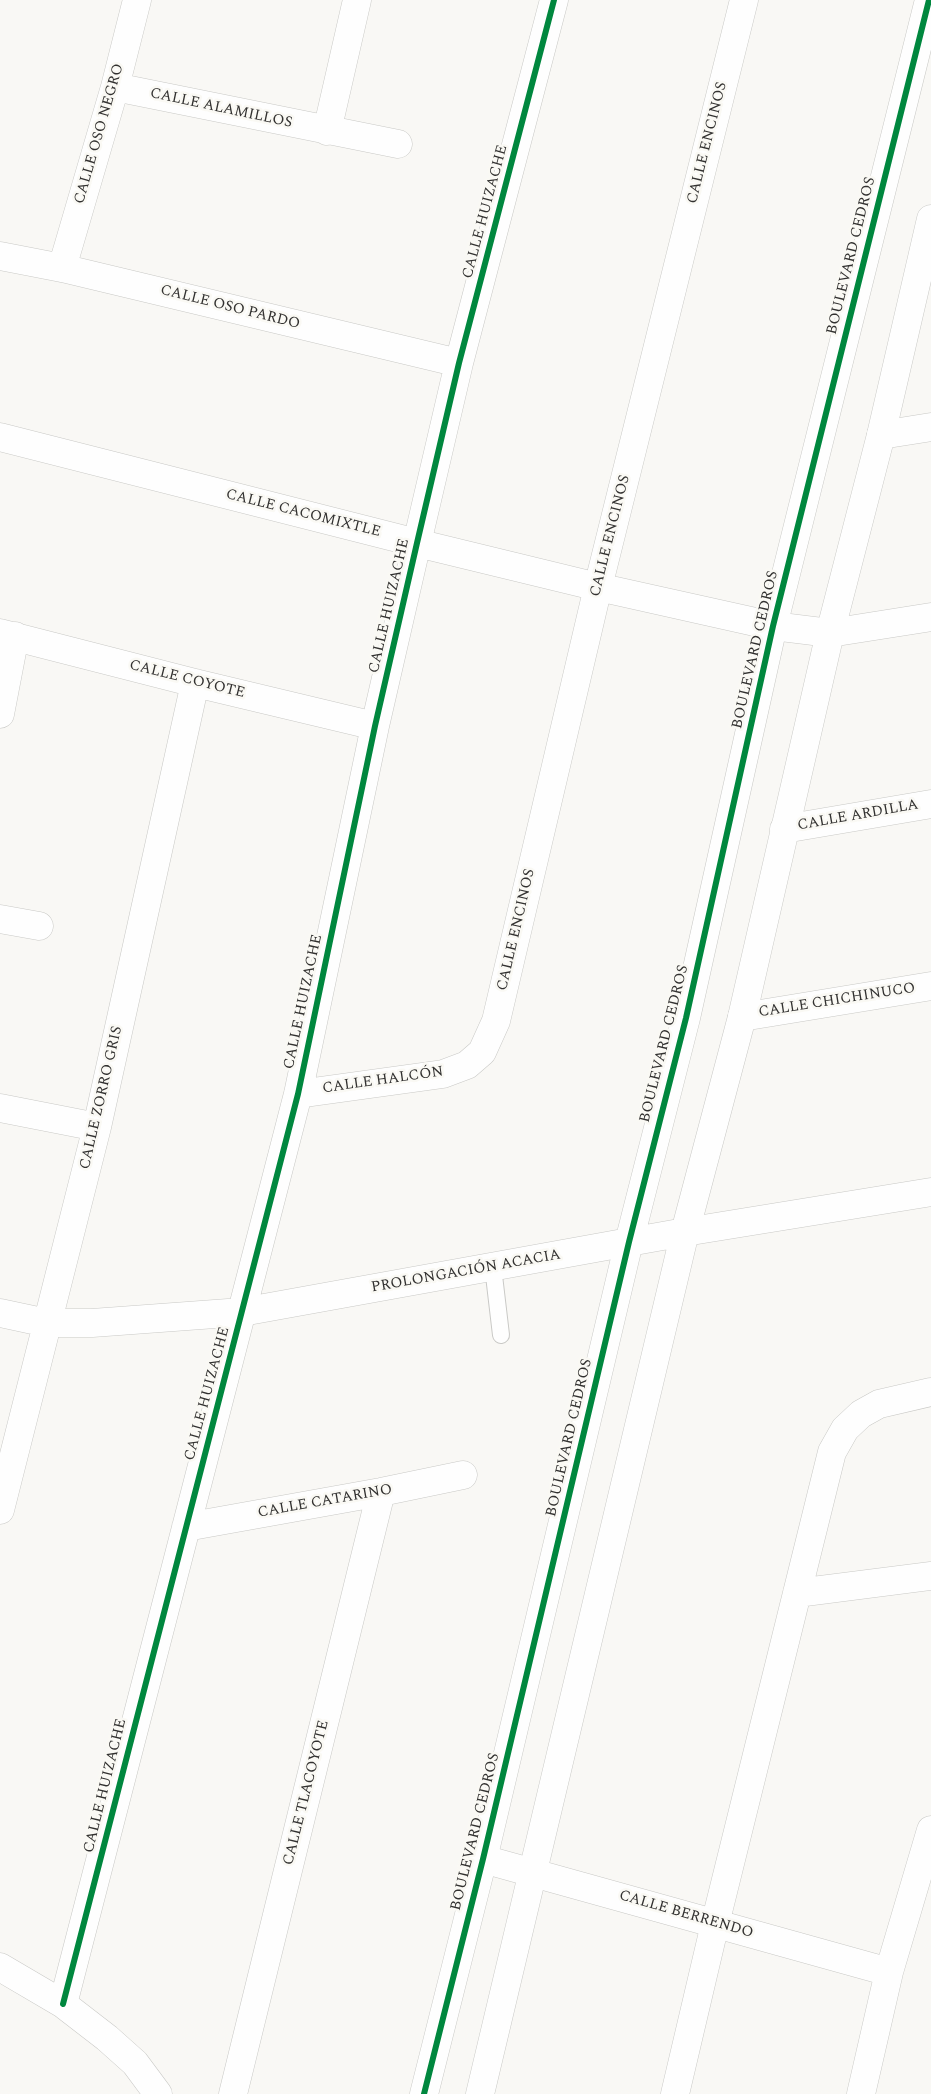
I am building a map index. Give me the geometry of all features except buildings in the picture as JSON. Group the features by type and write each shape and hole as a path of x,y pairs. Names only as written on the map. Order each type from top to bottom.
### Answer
{"street":[{"name":"CALLE OSO NEGRO","path":"62,268 115,87 138,0"},
{"path":"327,131 357,0"},
{"name":"CALLE HUIZACHE","path":"63,2004 298,1094 375,726 459,363 554,0"},
{"name":"CALLE ENCINOS","path":"467,1065 482,1052 496,1021 598,587 744,0"},
{"name":"BOULEVARD CEDROS","path":"424,2094 483,1859 629,1242 686,1018 773,626 928,0"},
{"name":"CALLE ALAMILLOS","path":"115,87 398,144"},
{"path":"480,2094 685,1232 742,1016 830,633 880,435 931,219"},
{"name":"CALLE OSO PARDO","path":"0,256 62,268 459,363"},
{"path":"880,435 931,427"},
{"name":"CALLE CACOMIXTLE","path":"0,437 417,543 598,587 773,626 830,633 931,617"},
{"path":"0,714 8,634"},
{"name":"CALLE COYOTE","path":"8,634 195,683 375,726"},
{"name":"CALLE ZORRO GRIS","path":"0,1510 97,1127 195,683"},
{"name":"CALLE ARDILLA","path":"784,829 931,804"},
{"path":"0,919 39,926"},
{"name":"CALLE CHICHINUCO","path":"742,1016 931,986"},
{"name":"CALLE HALCÓN","path":"298,1094 443,1074 467,1065"},
{"path":"0,1108 97,1127"},
{"name":"PROLONGACIÓN ACACIA","path":"0,1313 47,1323 92,1323 242,1312 685,1232 930,1197"},
{"path":"676,2094 715,1924 832,1452 845,1429 861,1414 879,1404 931,1392"},
{"name":"CALLE CATARINO","path":"186,1527 381,1492 463,1475"},
{"name":"CALLE TLACOYOTE","path":"233,2094 381,1492"},
{"path":"797,1594 931,1576"},
{"path":"861,2094 889,1972 931,1830"},
{"name":"CALLE BERRENDO","path":"483,1859 533,1871 889,1972"},
{"path":"0,1967 63,2004 108,2038 135,2063 158,2094"}],"lane":[{"path":"494,1267 501,1335"}],"cycle path":[{"path":"63,2004 298,1094 375,726 459,363 554,0"},
{"path":"424,2094 483,1859 629,1242 686,1018 773,626 929,0"}]}
